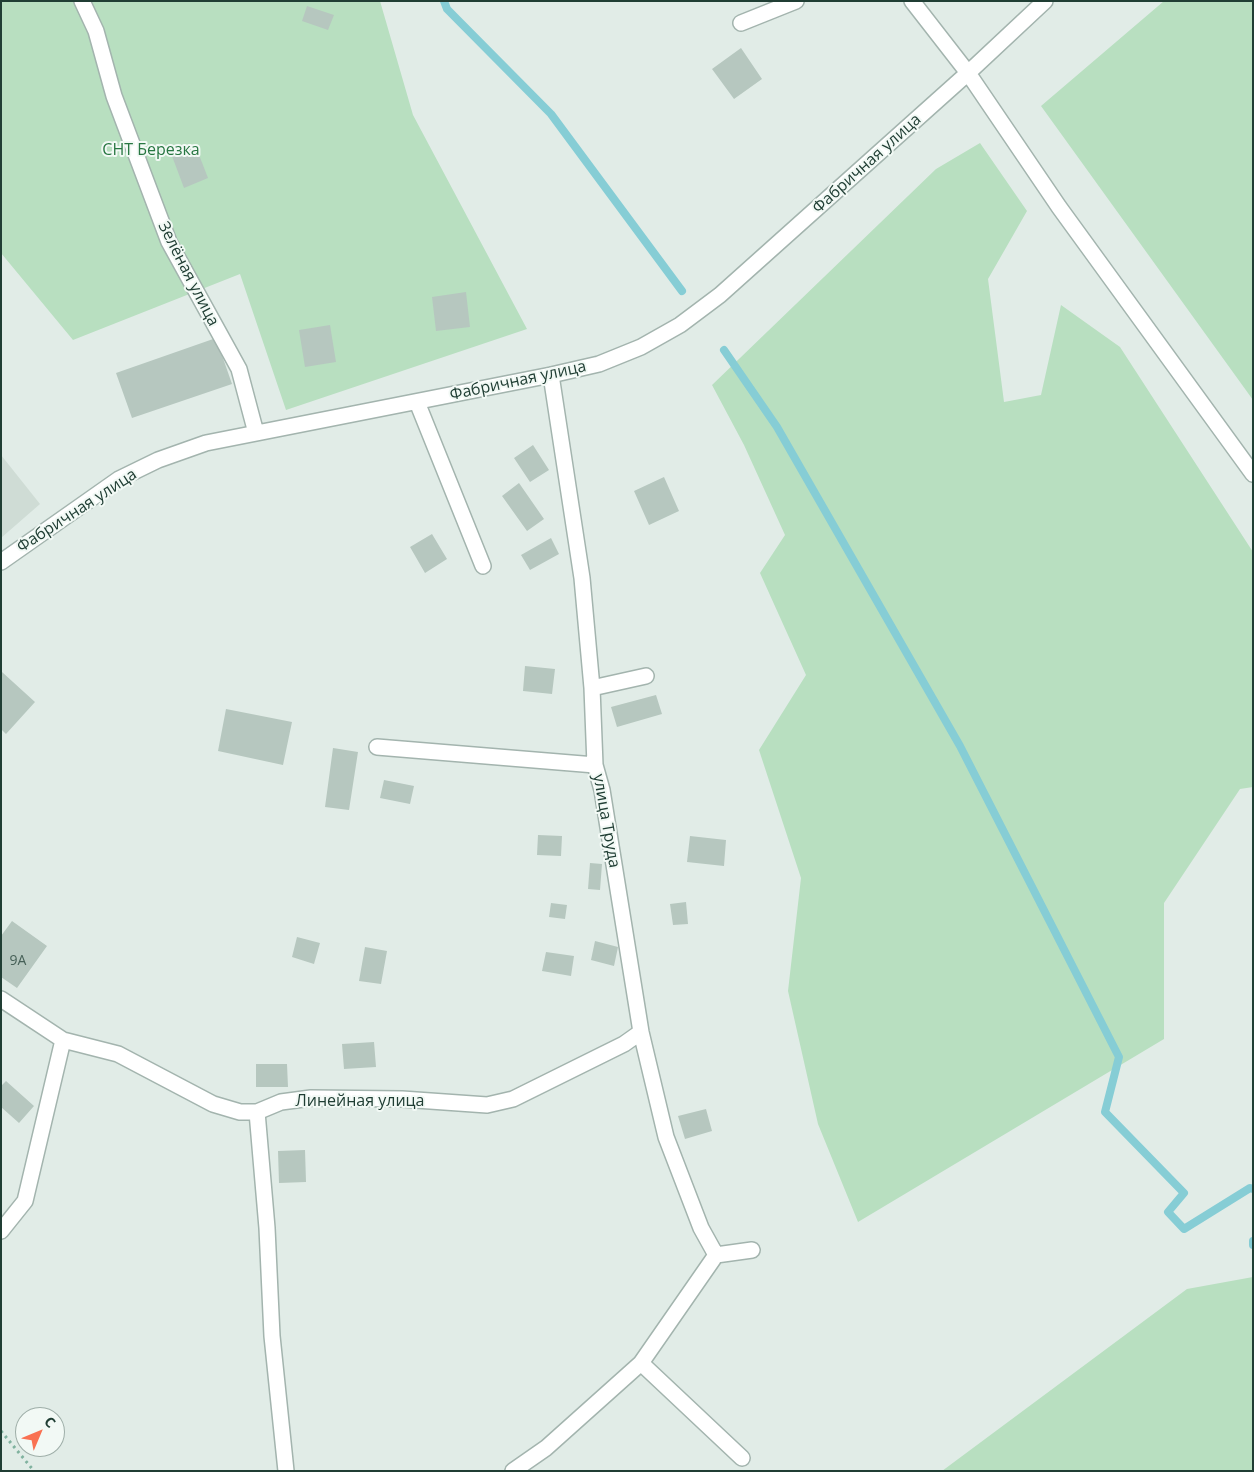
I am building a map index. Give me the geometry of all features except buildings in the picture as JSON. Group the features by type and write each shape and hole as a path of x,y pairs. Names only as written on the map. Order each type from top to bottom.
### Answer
{"street":[{"name":"Зелёная улица","path":"82,1 96,31 114,96 168,242 238,369 256,433"},
{"path":"741,23 796,1"},
{"path":"912,1 968,73 1059,207 1253,474"},
{"name":"Фабричная улица","path":"1,562 119,480 158,460 206,443 599,364 641,348 680,325 720,295 968,73 1045,1"},
{"name":"улица Труда","path":"552,374 582,578 592,688 596,766 602,790 641,1032 666,1137 701,1228 716,1255"},
{"path":"417,402 483,566"},
{"path":"592,688 646,676"},
{"path":"377,747 596,766"},
{"name":"Линейная улица","path":"1,999 63,1040 118,1054 213,1104 240,1112 258,1112 281,1102 311,1098 402,1099 487,1105 513,1099 624,1044 641,1032"},
{"path":"1,1231 25,1201 63,1040"},
{"path":"258,1112 267,1228 272,1336 286,1471"},
{"path":"513,1471 546,1448 642,1363 716,1255 752,1250"},
{"path":"642,1363 742,1458"}],"path":[{"path":"1,1431 34,1471"}],"shaded area":[{"path":"1,455 40,504 1,538"}],"green space":[{"name":"СНТ Березка","path":"1,1 380,1 413,115 527,329 286,410 240,274 73,340 1,253"},
{"path":"1164,1 1253,1 1253,400 1041,106"},
{"path":"980,143 1027,211 988,279 1004,402 1041,395 1061,305 1120,347 1253,552 1253,787 1240,789 1164,903 1164,1039 858,1222 818,1124 788,991 801,878 759,750 806,675 760,573 785,535 744,445 712,385 936,169"},
{"path":"1253,1277 1253,1471 942,1471 1187,1289"}],"waterway":[{"path":"444,1 447,9 551,114 682,291"},
{"path":"724,350 777,427 960,746 1119,1057 1105,1112 1184,1193 1168,1212 1184,1229 1250,1188 1253,1189"}]}
